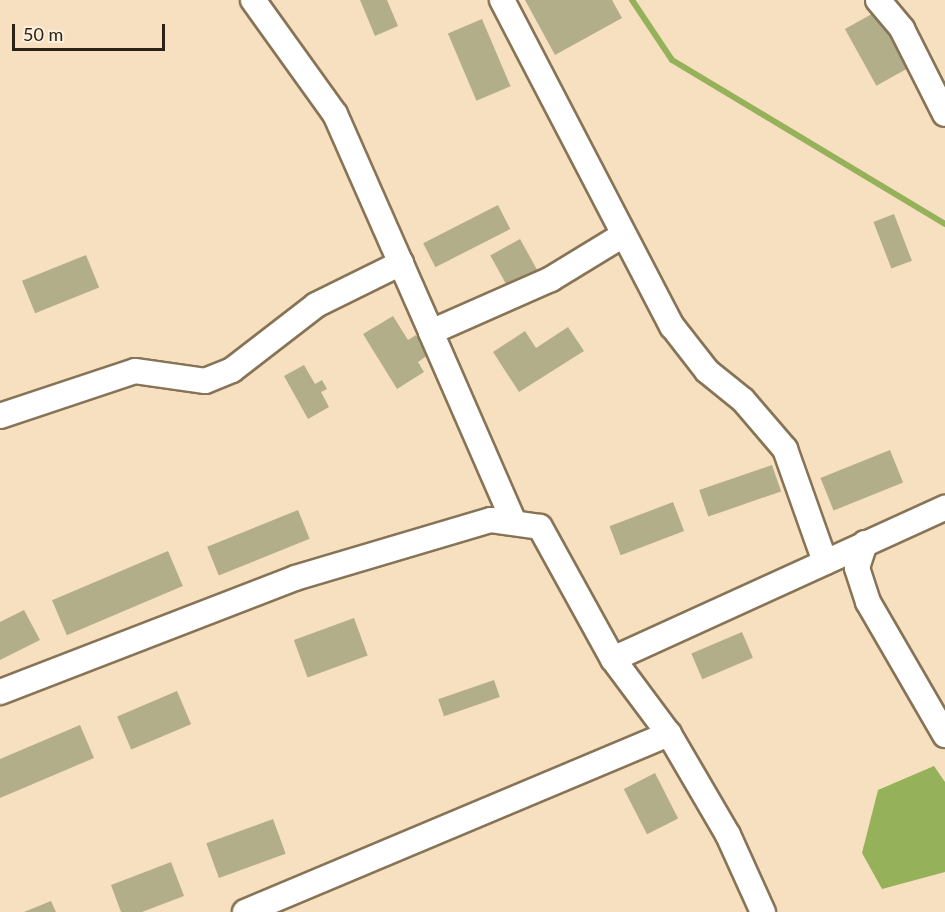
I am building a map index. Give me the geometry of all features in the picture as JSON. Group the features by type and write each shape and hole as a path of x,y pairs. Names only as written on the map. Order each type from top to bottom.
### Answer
{"street":[{"path":"253,0 325,95 513,520"},
{"path":"502,0 672,326 707,371 743,400 785,449 825,562"},
{"path":"878,0 902,29 945,114"},
{"path":"431,332 551,279 623,235"},
{"path":"0,416 135,371 205,381 231,370 316,304 401,263"},
{"path":"613,659 945,508"},
{"path":"0,692 295,578 491,520 513,520 540,527 613,659 669,734 728,835 762,912"},
{"path":"865,543 857,568 868,602 945,735"},
{"path":"245,912 669,734"}],"shaded area":[{"path":"934,766 945,782 945,872 882,889 862,853 878,790"}],"building":[{"path":"360,0 387,0 398,26 375,36"},
{"path":"525,0 612,0 622,18 555,55"},
{"path":"879,10 911,67 876,86 845,29"},
{"path":"482,19 511,86 476,101 448,33"},
{"path":"498,205 510,229 435,267 423,243"},
{"path":"894,214 912,261 891,269 873,222"},
{"path":"520,239 538,272 509,289 490,255"},
{"path":"86,255 99,287 35,313 22,281"},
{"path":"393,316 408,340 416,335 428,355 418,362 424,372 397,389 363,334"},
{"path":"568,327 584,351 519,392 493,352 525,331 536,348"},
{"path":"304,365 315,384 322,380 327,389 321,392 329,407 308,419 284,376"},
{"path":"890,450 903,482 834,511 820,478"},
{"path":"772,465 781,491 708,517 699,490"},
{"path":"673,502 684,531 621,555 610,526"},
{"path":"298,510 310,539 219,575 207,547"},
{"path":"168,551 183,586 67,635 52,600"},
{"path":"24,610 40,640 0,660 0,622"},
{"path":"354,618 368,656 308,677 294,640"},
{"path":"742,632 753,658 702,679 691,653"},
{"path":"494,680 500,697 444,716 438,699"},
{"path":"177,691 191,724 131,750 117,716"},
{"path":"80,725 94,758 0,798 0,759"},
{"path":"655,773 678,818 647,834 624,789"},
{"path":"273,819 286,854 219,878 206,843"},
{"path":"171,862 184,896 142,912 121,912 111,885"},
{"path":"51,901 56,912 24,912"}],"waterway":[{"path":"632,0 672,60 945,224"}]}
